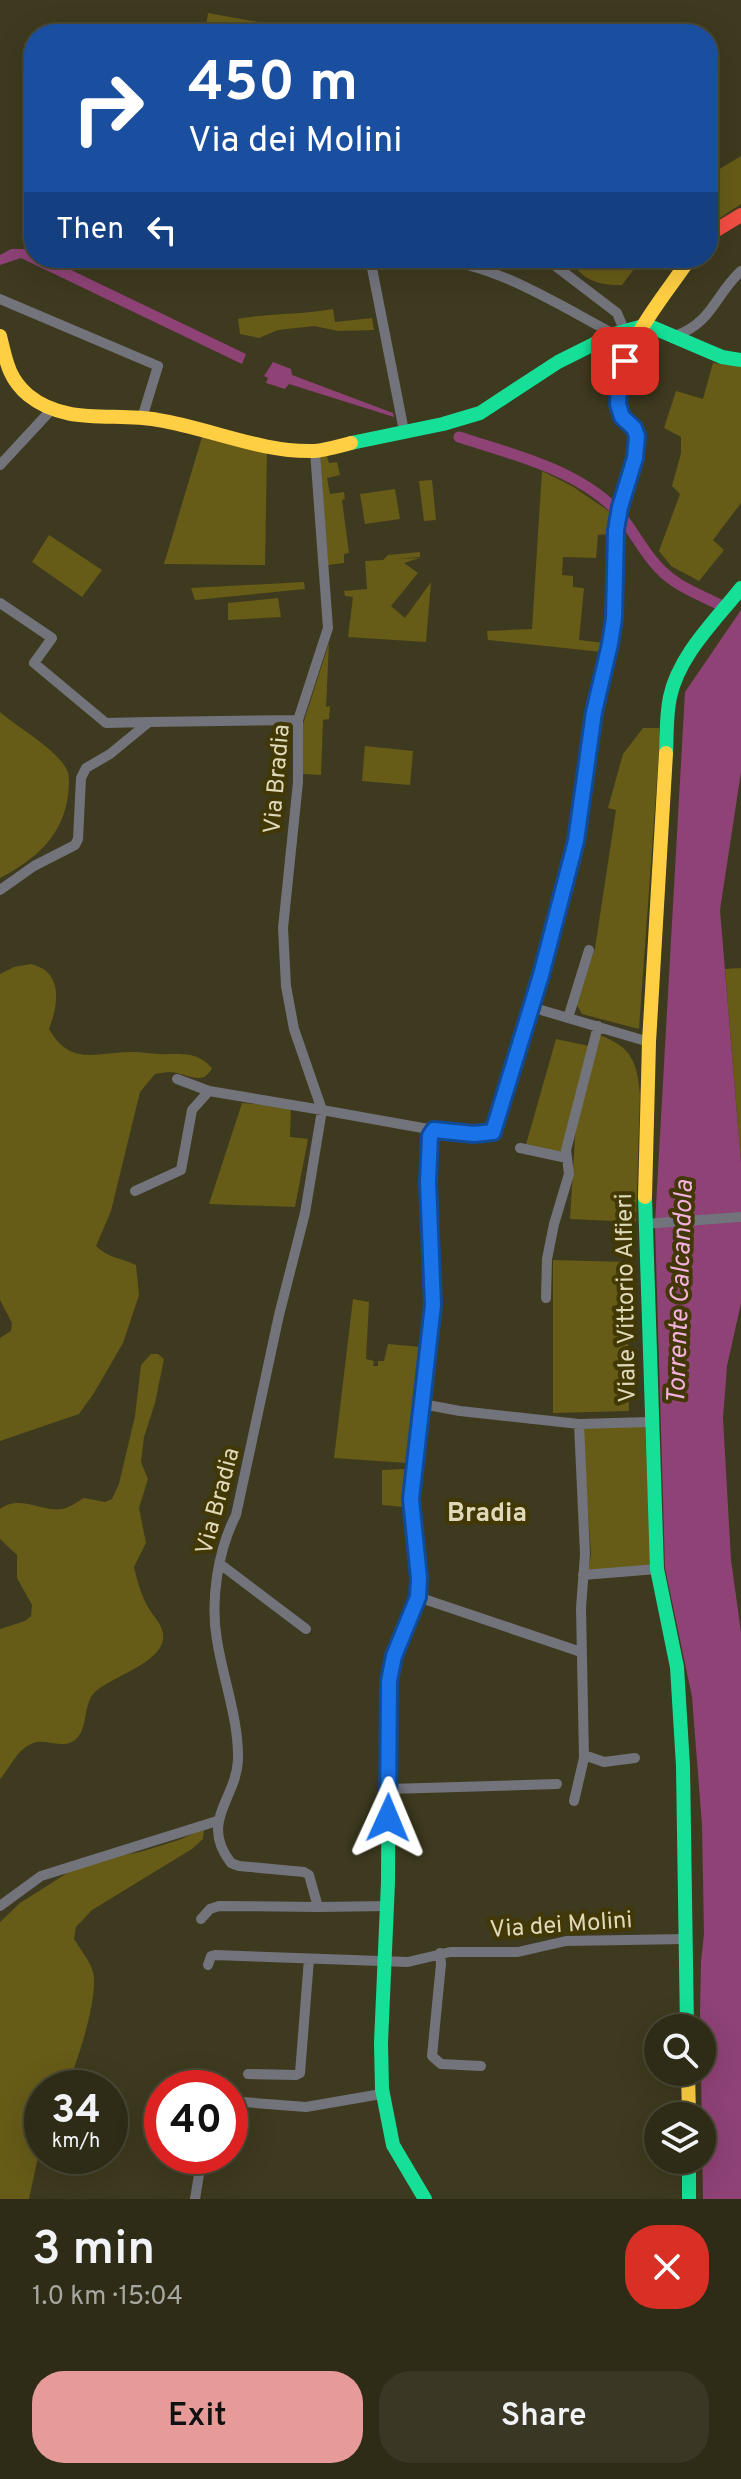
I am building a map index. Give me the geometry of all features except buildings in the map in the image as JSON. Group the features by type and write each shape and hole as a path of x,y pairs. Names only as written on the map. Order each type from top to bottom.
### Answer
{"street":[{"path":"718,229 741,215"},
{"path":"372,268 404,431"},
{"path":"479,268 502,275 620,337"},
{"path":"558,268 617,313 625,361"},
{"path":"177,1079 209,1091 434,1130 474,1134 493,1132 555,928 576,841 594,712 612,631 616,530 635,458 637,436 634,428 622,417 618,404 619,387 635,338 647,325 683,268"},
{"path":"673,335 702,322 728,283 741,271"},
{"path":"0,299 158,366 142,418"},
{"path":"657,307 673,335"},
{"path":"0,336 11,378 29,396 52,409 87,417 142,418 181,423 274,447 315,451 443,424 480,413 558,362 647,325 722,357 741,360"},
{"path":"0,465 52,409"},
{"name":"Via Bradia","path":"217,1821 238,1758 216,1638 220,1564 224,1539 236,1515 279,1315 305,1213 322,1110 294,1029 284,957 284,914 298,782 298,720 328,628 315,451"},
{"name":"Viale Vittorio Alfieri","path":"687,2014 683,1766 677,1667 657,1569 650,1422 644,1224 649,1042 669,699 673,681 682,666 741,588"},
{"path":"0,603 52,638 34,663 106,723 298,720"},
{"path":"0,890 34,866 75,845 78,839 81,778 86,768 110,754 149,722"},
{"path":"568,1018 589,950"},
{"path":"531,1007 649,1042"},
{"path":"546,1298 547,1259 569,1174 566,1150 598,1026"},
{"path":"135,1191 181,1170 192,1110 209,1091"},
{"path":"425,2199 396,2154 381,2094 380,2034 388,1906 389,1681 394,1656 418,1597 411,1499 433,1305 428,1182 430,1136 434,1130"},
{"path":"520,1148 567,1158"},
{"path":"644,1224 741,1217"},
{"path":"422,1404 579,1424 650,1422"},
{"path":"574,1801 584,1755 581,1652 585,1523 579,1424"},
{"path":"220,1564 306,1629"},
{"path":"583,1575 657,1569"},
{"path":"418,1597 581,1652"},
{"path":"584,1755 604,1762 635,1758"},
{"path":"389,1789 557,1784"},
{"path":"0,1906 41,1876 217,1821 218,1835 231,1863 251,1868 304,1872 311,1879 318,1907"},
{"path":"201,1919 210,1909 219,1906 388,1906"},
{"name":"Via dei Molini","path":"208,1965 211,1956 215,1955 386,1962 419,1960 440,1953 518,1952 566,1941 685,1939"},
{"path":"440,1953 434,2059 441,2064 481,2066"},
{"path":"248,2074 300,2073 309,1959"},
{"path":"248,2102 306,2107 381,2094"},
{"path":"195,2199 199,2174"},
{"path":"689,2174 689,2199"}],"shaded area":[{"path":"208,13 269,24 206,24"},
{"path":"741,156 741,204 718,219 718,170"},
{"path":"635,268 622,285 597,282 577,269"},
{"path":"333,309 335,322 372,318 374,330 338,331 314,326 278,330 259,338 240,334 238,319"},
{"path":"713,363 741,366 741,503 713,540 724,550 699,581 671,566 659,551 680,494 672,486 681,453 681,437 664,428 676,391 703,399"},
{"path":"202,437 267,451 265,565 164,564"},
{"path":"320,453 327,456 329,463 337,462 340,475 327,478 330,494 344,492 345,499 342,500 349,553 344,554 344,563 328,565"},
{"path":"542,471 572,486 613,514 611,534 598,535 596,558 563,557 562,575 573,576 573,587 584,588 579,640 605,643 602,652 488,640 487,631 532,629"},
{"path":"432,480 436,520 424,521 419,481"},
{"path":"395,489 400,519 365,524 360,494"},
{"path":"49,535 102,570 82,597 32,562"},
{"path":"420,552 420,557 397,559 420,558 404,563 418,573 391,606 405,618 431,582 426,642 348,637 353,597 345,596 344,591 367,589 365,561"},
{"path":"304,582 305,589 195,600 191,588"},
{"path":"278,598 281,617 228,620 228,603"},
{"path":"329,643 326,707 330,706 329,719 323,720 321,775 303,774 303,724"},
{"path":"0,712 55,754 67,770 69,782 65,810 54,834 25,863 0,878"},
{"path":"643,728 659,728 660,738 639,1029 582,1014 577,1005 595,948 616,810 608,808 623,754"},
{"path":"365,746 413,751 410,785 362,781"},
{"path":"31,964 44,970 55,986 56,1001 49,1029 66,1049 85,1055 131,1052 187,1054 202,1059 212,1068 208,1074 198,1078 169,1072 155,1074 140,1092 111,1211 96,1246 136,1265 139,1295 123,1343 79,1414 0,1441 0,1338 11,1331 12,1323 0,1300 0,974"},
{"path":"741,968 741,1163 725,969"},
{"path":"600,1035 626,1051 637,1073 640,1095 636,1222 570,1219 576,1122"},
{"path":"556,1039 589,1046 562,1152 525,1148"},
{"path":"242,1103 291,1107 290,1137 308,1139 295,1207 209,1204"},
{"path":"553,1260 627,1262 629,1411 553,1413"},
{"path":"353,1299 369,1302 366,1359 374,1361 373,1366 378,1366 378,1361 384,1361 388,1344 421,1347 407,1463 334,1458"},
{"path":"151,1354 158,1354 164,1359 144,1437 141,1462 148,1479 139,1508 146,1543 134,1567 143,1598 161,1626 163,1640 153,1656 96,1691 75,1740 65,1744 44,1742 27,1746 0,1779 0,1629 25,1621 31,1616 32,1605 17,1578 17,1555 0,1539 0,1509 25,1503 58,1509 84,1498 105,1502 112,1499 119,1484 135,1416 141,1365"},
{"path":"645,1426 651,1566 588,1571 591,1554 582,1428"},
{"path":"405,1469 404,1507 382,1505 382,1470"},
{"path":"204,1830 203,1839 192,1849 92,1910 76,1927 74,1939 93,1972 93,1997 86,2030 73,2070 24,2070 24,2174 34,2174 29,2199 0,2199 0,1922 20,1903 83,1863 140,1852"}],"water":[{"path":"11,249 24,249 24,259 0,265 0,255"},
{"path":"42,268 67,268 246,354 242,364"},
{"path":"273,362 291,369 292,375 393,413 394,417 289,384 285,389 266,383 268,378 264,376"},
{"name":"Torrente Calcandola","path":"741,610 741,772 720,910 741,1163 741,1303 727,1366 723,1418 731,1560 741,1632 741,2199 703,2199 703,2174 716,2174 716,2102 701,2102 701,2086 716,2086 716,2014 700,2014 704,1934 702,1825 692,1697 665,1568 655,1224 685,692"}],"waterway":[{"path":"459,437 542,464 581,483 615,509 665,574 722,606"}],"traffic: fast":[{"path":"351,443 480,413 558,362 614,334 647,325 722,357 741,360"},
{"path":"527,1021 576,841 594,712 614,618 616,530 636,443"},
{"path":"666,753 669,704 681,667 699,639 741,588"},
{"path":"425,2199 393,2145 382,2089 381,2043 388,1882 389,1681 394,1656 418,1597 411,1499 433,1305 428,1190"},
{"path":"645,1197 657,1569 677,1667 683,1766 687,2014"},
{"path":"689,2174 689,2199"}],"traffic: slow":[{"path":"636,443 634,431 621,412 618,400 625,361 644,325 683,268"},
{"path":"0,336 16,382 28,395 58,411 158,420 295,451 319,450 351,443"},
{"path":"645,1197 649,1042 666,753"},
{"path":"688,2086 689,2102"}],"traffic: jam":[{"path":"718,229 741,215"},
{"path":"428,1190 430,1136 434,1130 474,1134 493,1132 527,1021"}],"district":[{"name":"Bradia","path":"487,1512"}],"route":[{"path":"388,1818 389,1681 394,1656 418,1597 411,1499 433,1305 428,1182 430,1136 434,1130 474,1134 493,1132 555,928 576,841 594,712 614,618 616,530 635,458 637,436 634,428 622,417 618,404 625,361"}]}
